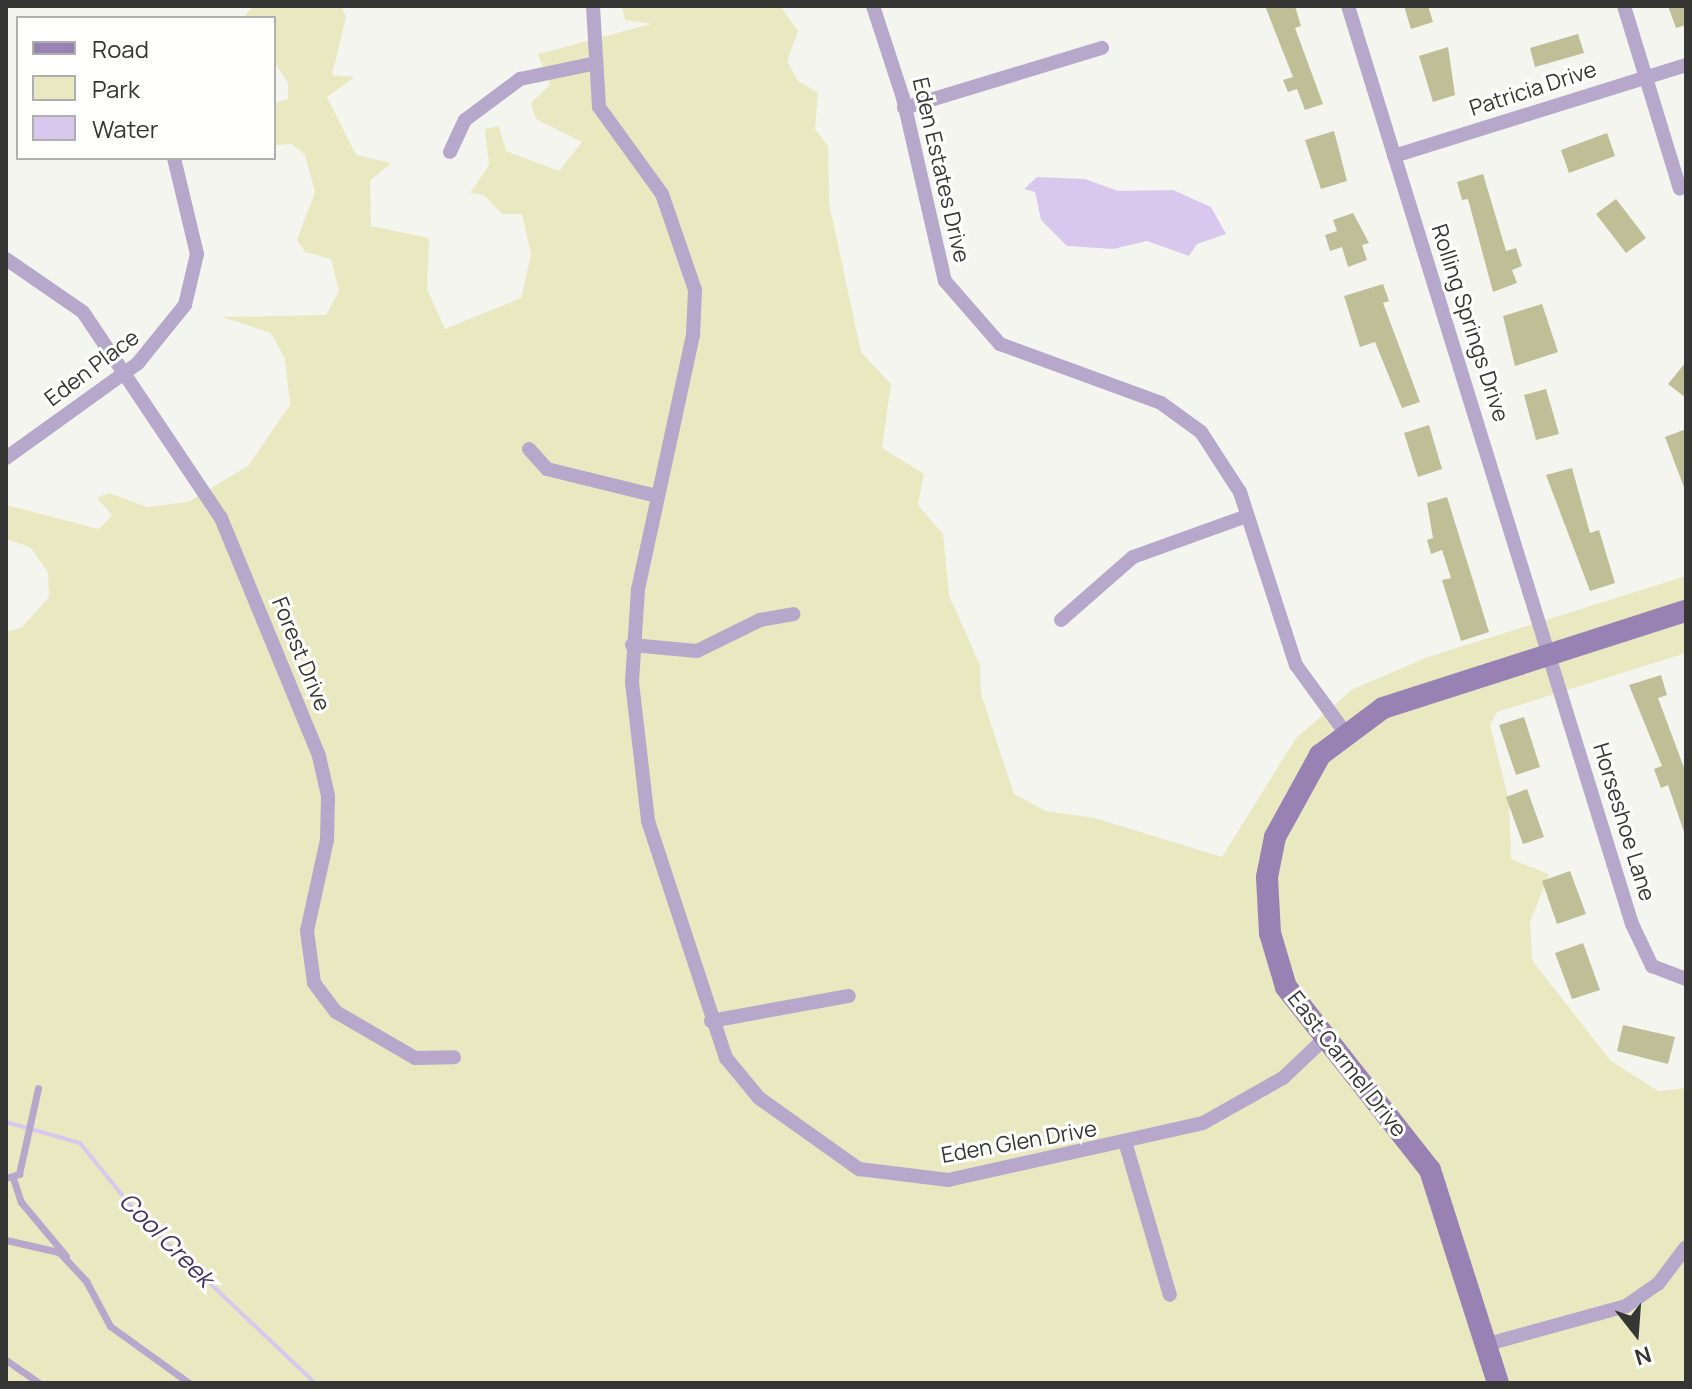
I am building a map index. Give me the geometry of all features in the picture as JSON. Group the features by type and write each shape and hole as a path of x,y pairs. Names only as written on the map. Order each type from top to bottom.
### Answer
{"street":[{"name":"Eden Glen Drive","path":"593,6 592,64 599,107 662,194 695,290 693,335 657,496 632,645 637,760 648,821 711,1021 726,1058 759,1098 859,1169 948,1180 1126,1145 1244,1105 1323,1040"},
{"name":"Eden Estates Drive","path":"873,6 904,108 930,239 945,281 971,317 1030,359 1171,410 1218,451 1247,516 1296,665 1344,731"},
{"name":"Rolling Springs Drive","path":"1348,6 1549,653"},
{"path":"1624,6 1680,189"},
{"path":"904,108 1102,48"},
{"path":"450,152 465,120 520,79 592,64"},
{"name":"Patricia Drive","path":"1394,156 1686,65"},
{"name":"Eden Place","path":"6,458 126,373 159,344 193,279 193,229 175,160"},
{"name":"Forest Drive","path":"6,259 83,312 221,518 319,756 327,840 307,931 314,983 336,1012 415,1058 454,1057"},
{"path":"529,449 547,469 657,496"},
{"path":"1061,620 1133,557 1247,516"},
{"name":"East Carmel Drive","path":"1498,1383 1430,1170 1323,1040 1286,987 1270,933 1267,877 1293,795 1344,731 1432,689 1686,611"},
{"path":"632,645 697,651 752,623 793,614"},
{"name":"Horseshoe Lane","path":"1549,653 1644,957 1686,979"},
{"path":"711,1021 849,996"},
{"path":"1126,1145 1170,1295"},
{"path":"1488,1344 1626,1306 1658,1284 1686,1247"}],"lane":[{"path":"38,1088 30,1109 27,1134 10,1179 21,1202 70,1261 110,1326 189,1383"},
{"path":"6,1240 48,1246 70,1261"},
{"path":"6,1360 39,1383"}],"green space":[{"path":"253,6 341,6 346,17 332,75 355,77 327,97 356,155 391,163 370,181 371,226 429,238 427,289 445,329 521,298 531,254 522,214 502,214 484,195 470,193 489,165 485,129 499,126 506,151 559,171 582,142 536,119 531,103 550,85 538,54 651,24 625,20 622,6 780,6 798,31 787,61 798,81 818,93 815,129 828,146 829,203 861,352 891,384 882,448 924,474 918,505 943,534 949,595 980,665 981,694 1014,794 1046,811 1095,818 1222,857 1296,738 1353,689 1428,657 1686,576 1686,653 1497,712 1490,725 1509,801 1511,859 1549,874 1530,922 1532,960 1610,1060 1658,1091 1686,1088 1686,1383 6,1383 6,632 22,627 49,597 48,572 30,547 6,539 6,505 99,529 112,515 97,498 109,493 147,507 188,502 248,466 290,405 285,359 271,333 222,317 326,315 339,291 331,259 305,252 297,240 315,192 305,155 292,144 276,145 276,102 288,99 288,83 276,65 276,16 245,16"}],"water":[{"path":"1037,177 1085,179 1118,191 1173,190 1211,207 1226,234 1197,244 1189,256 1147,241 1113,249 1067,246 1041,220 1035,192 1024,189"}],"building":[{"path":"1265,6 1295,6 1301,26 1295,28 1323,104 1305,110 1297,89 1288,92 1283,80 1293,77"},
{"path":"1404,6 1428,6 1433,22 1411,29"},
{"path":"1668,6 1686,6 1686,25 1676,28"},
{"path":"1578,34 1584,53 1535,67 1530,48"},
{"path":"1448,47 1455,95 1433,102 1419,56"},
{"path":"1334,131 1347,181 1321,189 1305,140"},
{"path":"1607,133 1615,156 1569,173 1561,150"},
{"path":"1483,174 1506,251 1516,248 1522,266 1512,270 1517,283 1493,292 1468,199 1462,200 1457,182"},
{"path":"1616,199 1646,238 1626,253 1596,214"},
{"path":"1353,213 1369,243 1362,245 1367,260 1348,267 1342,247 1330,251 1325,235 1337,231 1333,220"},
{"path":"1383,284 1389,301 1383,303 1420,402 1402,408 1375,342 1360,347 1344,296"},
{"path":"1542,304 1558,352 1515,366 1503,316"},
{"path":"1686,362 1686,398 1668,384"},
{"path":"1546,389 1559,434 1536,440 1524,395"},
{"path":"1429,425 1442,469 1418,477 1404,433"},
{"path":"1686,429 1686,489 1685,490 1665,437"},
{"path":"1572,468 1590,533 1599,530 1615,583 1590,591 1546,475"},
{"path":"1447,497 1489,632 1461,641 1442,580 1451,578 1442,550 1431,554 1427,540 1433,538 1427,503"},
{"path":"1661,675 1667,695 1658,698 1686,773 1684,832 1668,785 1661,788 1654,769 1662,766 1629,685"},
{"path":"1524,717 1540,767 1516,775 1499,725"},
{"path":"1527,789 1544,837 1523,844 1506,797"},
{"path":"1570,871 1586,914 1557,924 1542,881"},
{"path":"1583,943 1600,990 1572,999 1555,953"},
{"path":"1623,1025 1675,1037 1668,1064 1617,1051"}],"waterway":[{"name":"Cool Creek","path":"6,1122 80,1143 138,1215 315,1383"}]}
